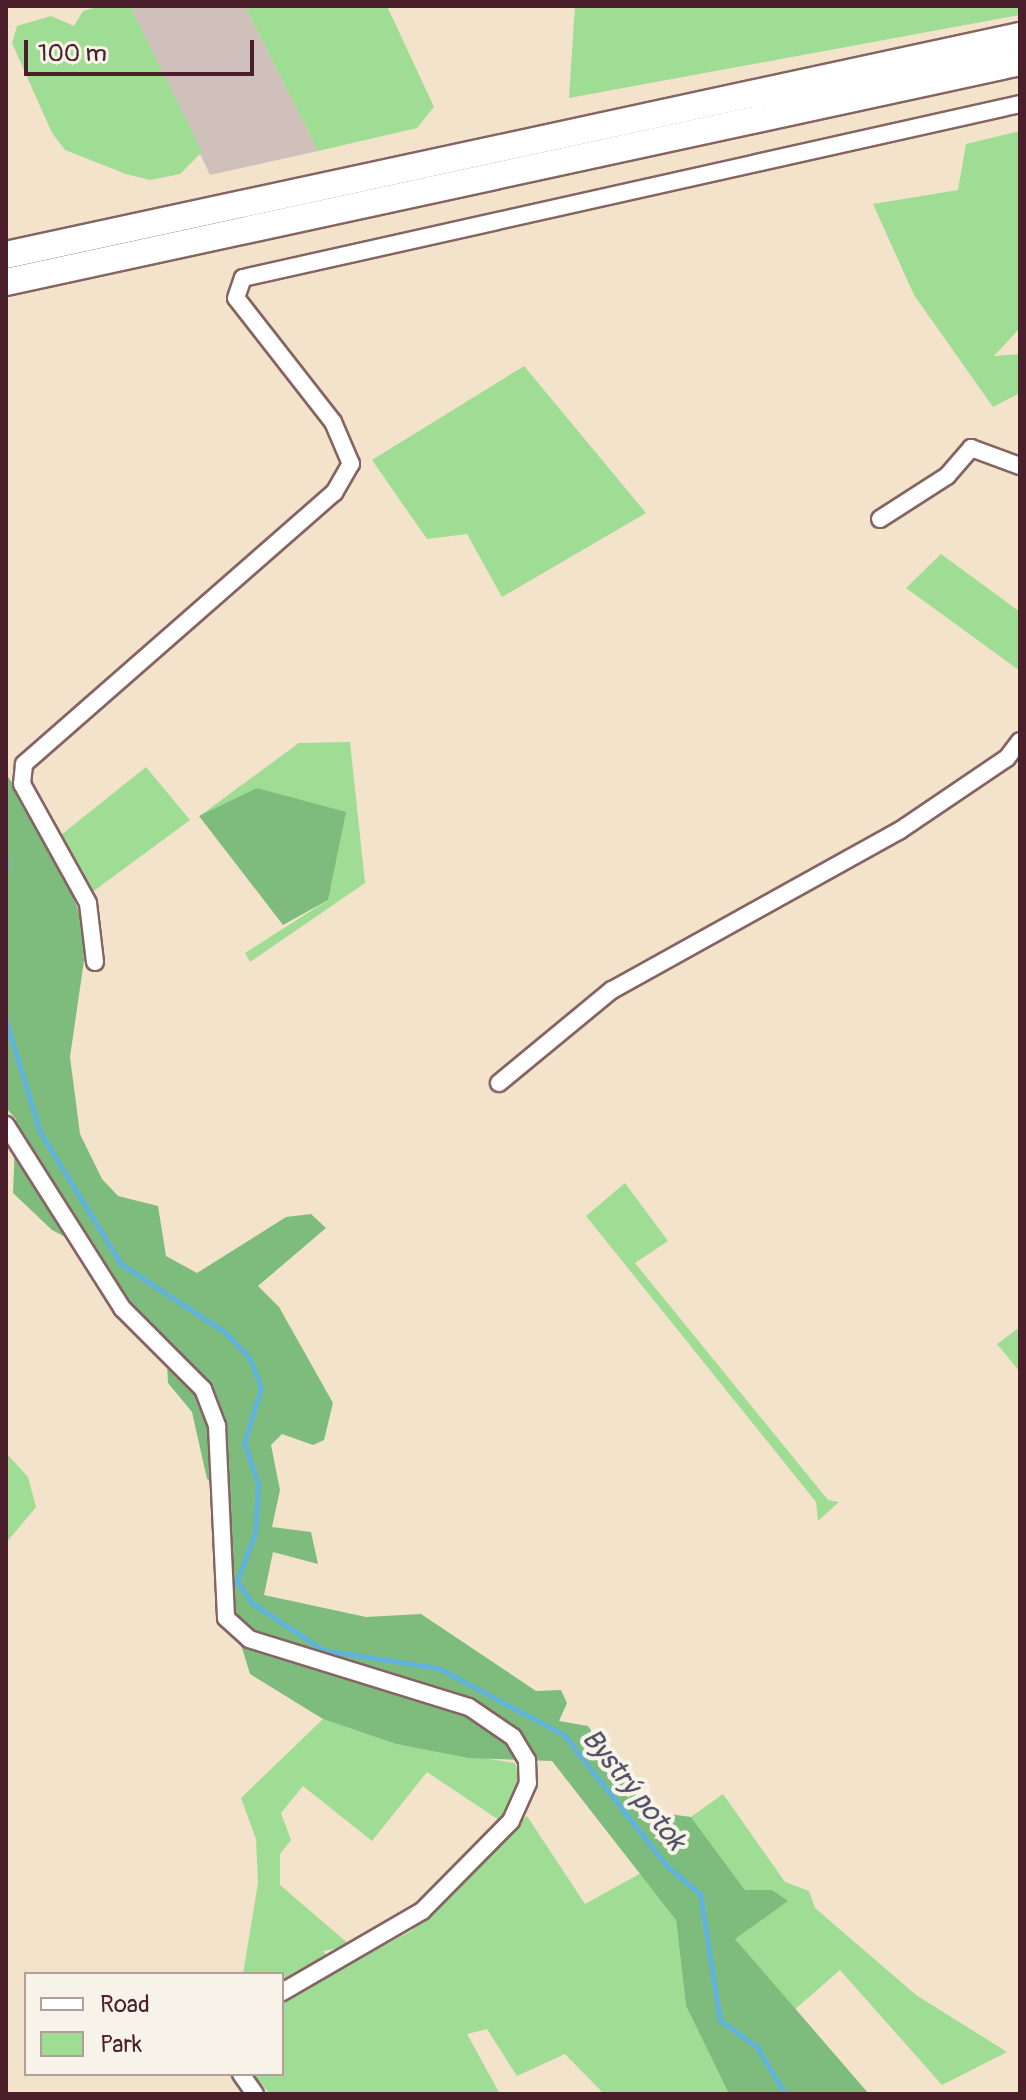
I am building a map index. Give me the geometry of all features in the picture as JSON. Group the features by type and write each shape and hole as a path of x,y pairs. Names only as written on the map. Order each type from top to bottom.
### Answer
{"highway":[{"path":"6,255 1020,36"},
{"path":"6,282 1020,62"}],"street":[{"path":"95,962 88,903 22,784 24,764 334,493 351,464 333,422 236,298 243,278 1020,104"},
{"path":"880,519 947,476 971,448 1020,466"},
{"path":"499,1083 612,990 899,831 1007,758 1020,741"},
{"path":"6,1125 122,1308 203,1389 217,1426 226,1618 249,1639 469,1707 513,1737 527,1760 528,1783 511,1821 422,1911 284,1991"},
{"path":"242,2076 255,2094"}],"shaded area":[{"path":"130,6 245,6 318,151 210,175"}],"green space":[{"path":"101,6 130,6 202,152 180,174 150,180 126,174 65,150 52,133 12,43 17,26 51,16 74,26 83,11"},
{"path":"245,6 387,6 434,107 417,128 318,151"},
{"path":"575,6 1020,6 1020,15 569,98"},
{"path":"1020,131 1020,328 994,356 1020,354 1020,393 993,407 914,295 873,204 958,190 966,144"},
{"path":"524,366 646,513 502,597 467,534 427,539 372,460"},
{"path":"941,554 1020,612 1020,671 906,588"},
{"path":"350,742 365,883 250,962 245,953 328,900 201,815 299,743"},
{"path":"146,767 190,820 91,893 61,835"},
{"path":"6,774 43,826 88,933 70,1057 80,1134 102,1179 118,1196 158,1206 166,1256 197,1273 286,1217 311,1214 326,1228 258,1286 279,1307 333,1403 324,1440 313,1445 282,1434 271,1445 280,1490 272,1527 311,1532 318,1564 273,1552 264,1595 366,1617 421,1614 536,1691 561,1690 567,1703 559,1721 588,1726 647,1811 691,1817 745,1890 772,1890 788,1901 735,1939 869,2094 729,2094 686,2006 676,1920 552,1761 469,1758 396,1744 323,1719 250,1674 226,1596 230,1495 207,1479 192,1412 168,1383 166,1343 125,1305 90,1250 52,1230 13,1193 16,1119 6,1108"},
{"path":"257,788 346,812 328,900 283,925 199,816"},
{"path":"625,1183 668,1241 635,1263 828,1500 839,1502 818,1521 816,1502 586,1216"},
{"path":"1020,1327 1020,1372 997,1344"},
{"path":"6,1453 28,1477 36,1507 6,1543"},
{"path":"323,1719 396,1744 515,1763 522,1782 502,1822 427,1772 372,1841 303,1786 281,1813 291,1840 280,1854 280,1885 351,1946 323,1951 329,1959 284,1985 284,1972 243,1972 258,1883 256,1839 241,1798"},
{"path":"723,1794 785,1882 809,1891 815,1908 916,1995 1007,2052 942,2085 840,1970 794,2010 735,1939 787,1901 772,1890 745,1890 691,1817"},
{"path":"527,1816 585,1904 643,1872 676,1920 686,2006 729,2094 604,2094 565,2054 517,2076 487,2029 467,2034 500,2094 270,2094 255,2076 284,2076 284,2000 411,1931"}],"waterway":[{"name":"Bystrý potok","path":"6,860 6,867"},
{"name":"Bystrý potok","path":"6,1021 40,1132 121,1264 226,1333 250,1359 261,1388 244,1443 258,1484 255,1533 237,1581 252,1603 323,1650 438,1668 564,1735 666,1865 700,1894 720,2020 757,2047 785,2094"}]}
